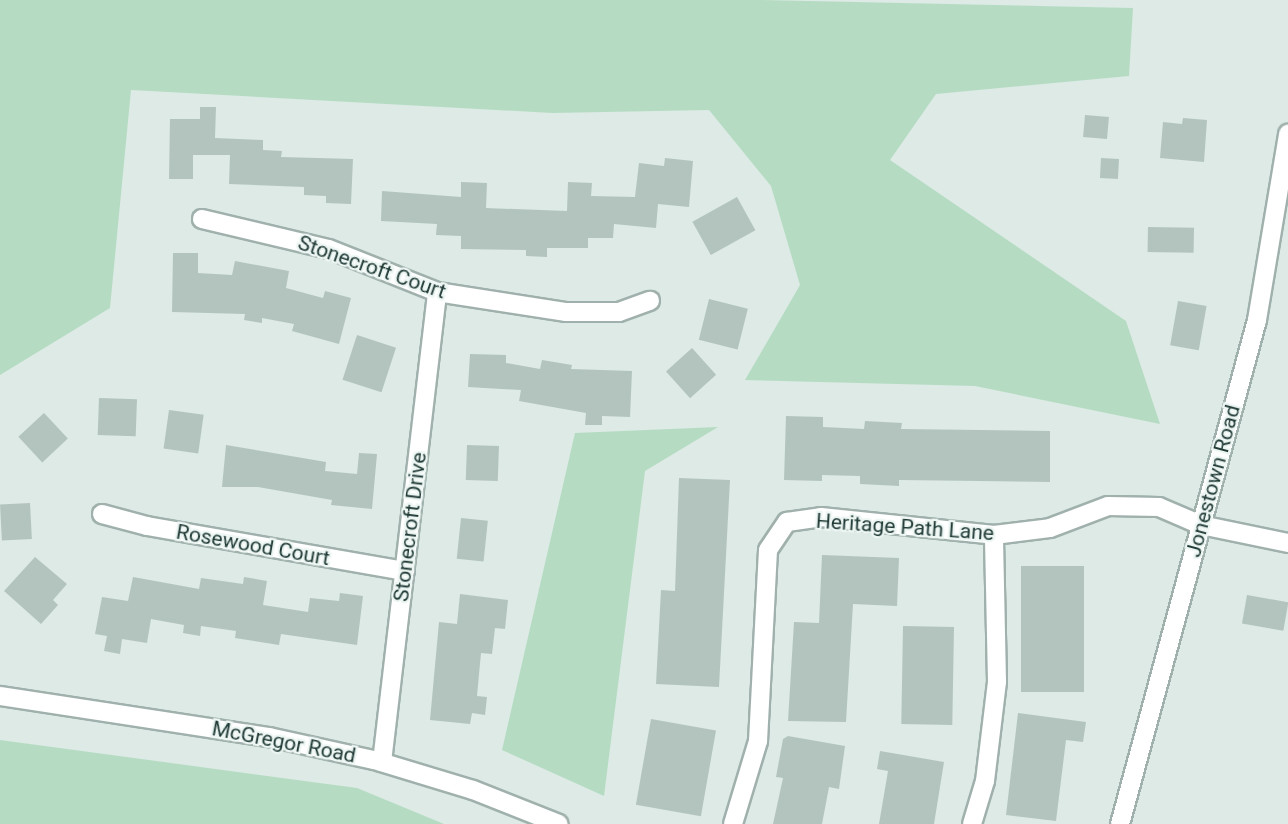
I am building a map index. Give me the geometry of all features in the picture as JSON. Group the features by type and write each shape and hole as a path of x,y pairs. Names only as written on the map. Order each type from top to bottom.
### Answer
{"street":[{"name":"Jonestown Road","path":"1120,824 1257,320 1288,134"},
{"name":"Stonecroft Court","path":"202,219 329,249 437,292 566,312 619,312 650,301"},
{"name":"Stonecroft Drive","path":"382,762 437,292"},
{"name":"Heritage Path Lane","path":"733,824 758,741 768,550 788,522 821,517 994,535 1050,528 1108,506 1159,507 1201,525 1288,543"},
{"name":"Rosewood Court","path":"102,514 147,526 405,571"},
{"path":"972,824 985,781 997,682 994,535"},
{"name":"McGregor Road","path":"0,696 269,737 382,762 483,794 559,824"}],"green space":[{"path":"0,0 759,0 1133,8 1129,76 936,94 890,160 1126,321 1160,424 975,386 745,380 800,285 771,186 709,110 552,113 131,90 110,308 0,375"},
{"path":"718,427 645,471 604,796 502,750 575,433"},
{"path":"0,740 357,788 444,824 0,824"}],"building":[{"path":"200,107 216,107 215,138 263,140 263,150 282,151 281,157 353,159 351,204 326,203 326,196 304,195 304,187 229,184 230,155 193,155 193,179 169,179 170,119 200,119"},
{"path":"1085,115 1109,117 1107,139 1083,137"},
{"path":"1183,118 1207,120 1204,162 1160,158 1163,122 1182,124"},
{"path":"665,158 693,161 689,207 658,204 656,228 614,224 613,238 588,238 588,248 547,248 547,257 526,256 526,250 461,249 461,236 436,235 437,224 381,221 382,191 461,197 461,182 487,183 486,208 567,211 568,182 592,183 591,196 635,197 639,163 664,166"},
{"path":"1101,158 1119,159 1118,179 1100,178"},
{"path":"737,197 755,230 711,255 692,222"},
{"path":"1148,227 1194,228 1194,253 1148,252"},
{"path":"173,253 198,253 198,273 232,275 235,261 289,271 286,288 323,298 325,291 351,298 339,344 292,331 294,324 262,318 262,323 244,320 245,314 172,312"},
{"path":"709,299 748,309 738,349 699,340"},
{"path":"1178,301 1207,306 1199,350 1170,345"},
{"path":"357,335 396,348 381,392 342,380"},
{"path":"692,348 716,375 690,398 666,371"},
{"path":"470,354 506,355 506,363 540,369 542,360 572,365 571,369 632,371 630,417 602,416 602,425 585,425 586,413 519,401 521,390 468,387"},
{"path":"99,398 137,399 136,436 98,435"},
{"path":"169,410 204,415 198,453 164,449"},
{"path":"44,413 68,439 42,462 18,437"},
{"path":"786,416 823,417 823,427 864,429 865,421 902,423 901,429 1050,431 1050,482 899,480 899,486 860,484 860,476 822,475 822,481 784,480"},
{"path":"226,445 326,462 325,471 357,474 359,453 377,454 372,509 331,505 332,500 258,487 222,487"},
{"path":"467,445 499,446 498,481 466,480"},
{"path":"679,478 730,480 719,687 656,684 661,590 675,591"},
{"path":"30,503 32,539 2,541 0,505"},
{"path":"461,518 488,521 484,562 457,559"},
{"path":"822,555 899,558 897,606 853,604 846,722 788,721 794,622 819,623"},
{"path":"35,557 67,584 53,600 58,605 41,624 4,591"},
{"path":"1021,566 1084,566 1084,692 1021,692"},
{"path":"133,577 199,589 201,578 243,584 244,577 267,581 263,605 308,612 310,598 339,601 340,593 363,596 357,645 281,634 279,645 235,638 236,631 201,626 200,636 183,633 184,625 151,619 147,643 122,639 120,654 104,651 107,636 95,634 102,597 128,601"},
{"path":"460,594 508,600 505,629 495,628 492,654 481,653 477,696 487,697 485,715 472,713 470,724 430,720 439,622 457,624"},
{"path":"1247,595 1288,602 1283,631 1242,624"},
{"path":"903,626 954,627 952,725 901,724"},
{"path":"1018,713 1086,722 1083,742 1066,740 1056,821 1006,815"},
{"path":"651,719 716,730 701,816 636,805"},
{"path":"788,736 845,746 839,789 829,787 822,824 773,824 783,778 776,777 783,739"},
{"path":"880,751 944,762 934,824 879,824 888,771 877,769"}]}
